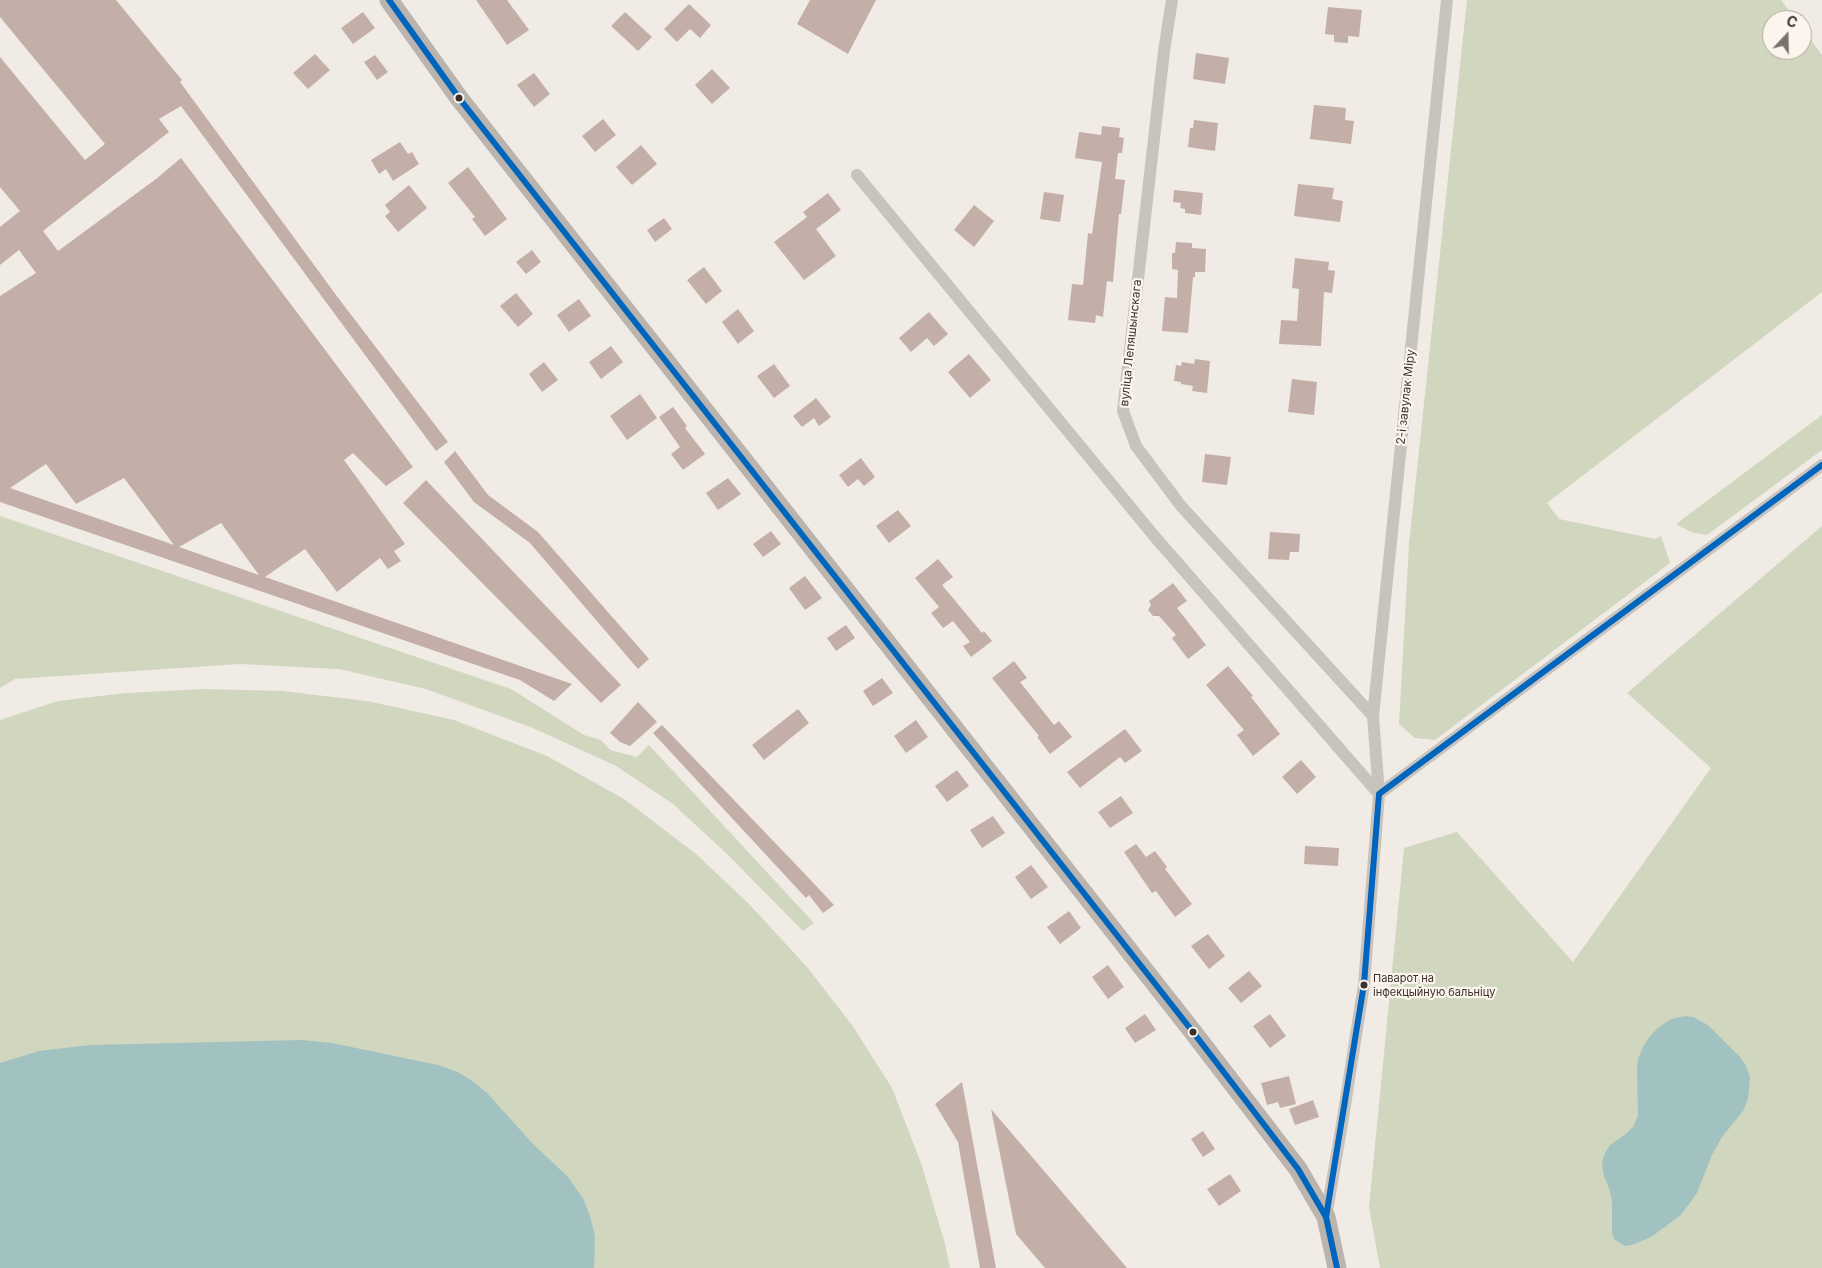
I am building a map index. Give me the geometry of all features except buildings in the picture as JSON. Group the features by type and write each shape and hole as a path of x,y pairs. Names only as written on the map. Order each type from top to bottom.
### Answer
{"street":[{"path":"389,0 465,106 1193,1032 1298,1169 1326,1217 1337,1268"},
{"name":"вуліца Лепяшынскага","path":"1172,0 1164,51 1123,411 1136,446 1181,506 1373,716"},
{"name":"2-і завулак Міру","path":"1326,1217 1364,984 1379,794 1373,716 1447,0"},
{"path":"857,175 1155,537 1379,794 1822,465"}],"green space":[{"path":"1467,0 1781,0 1788,10 1762,10 1762,60 1812,60 1812,42 1822,55 1822,292 1547,503 1559,519 1655,539 1661,536 1670,563 1435,740 1415,738 1399,724 1409,544"},
{"path":"1822,415 1822,450 1707,535 1691,532 1676,524"},
{"path":"0,516 511,689 584,735 601,740 610,750 637,757 649,745 814,923 803,931 726,853 673,804 616,766 533,728 426,689 339,669 240,664 15,679 0,688"},
{"path":"1822,526 1822,1268 1380,1268 1369,1207 1404,848 1457,832 1573,962 1711,768 1627,693"},
{"path":"203,689 282,691 367,701 454,720 547,756 624,799 696,854 749,904 807,967 852,1025 892,1088 921,1163 945,1244 950,1268 0,1268 0,720 58,701 125,693"}],"water":[{"path":"1685,1016 1693,1017 1708,1025 1740,1057 1750,1077 1748,1099 1743,1111 1722,1137 1712,1155 1697,1193 1681,1215 1651,1237 1625,1246 1614,1239 1612,1233 1612,1203 1602,1165 1604,1155 1610,1145 1633,1127 1638,1116 1637,1069 1638,1059 1643,1047 1659,1027 1671,1019"},
{"path":"302,1040 332,1043 438,1065 458,1072 474,1082 488,1094 532,1143 568,1177 584,1200 595,1236 594,1268 0,1268 0,1063 39,1051 91,1045"}],"transit line":[{"path":"389,0 459,98 1193,1032 1298,1169 1326,1217 1337,1268"},
{"path":"1326,1217 1364,984 1379,794 1822,465"}],"place":[{"name":"Паварот на інфекцыйную бальніцу","path":"1364,985"}]}
